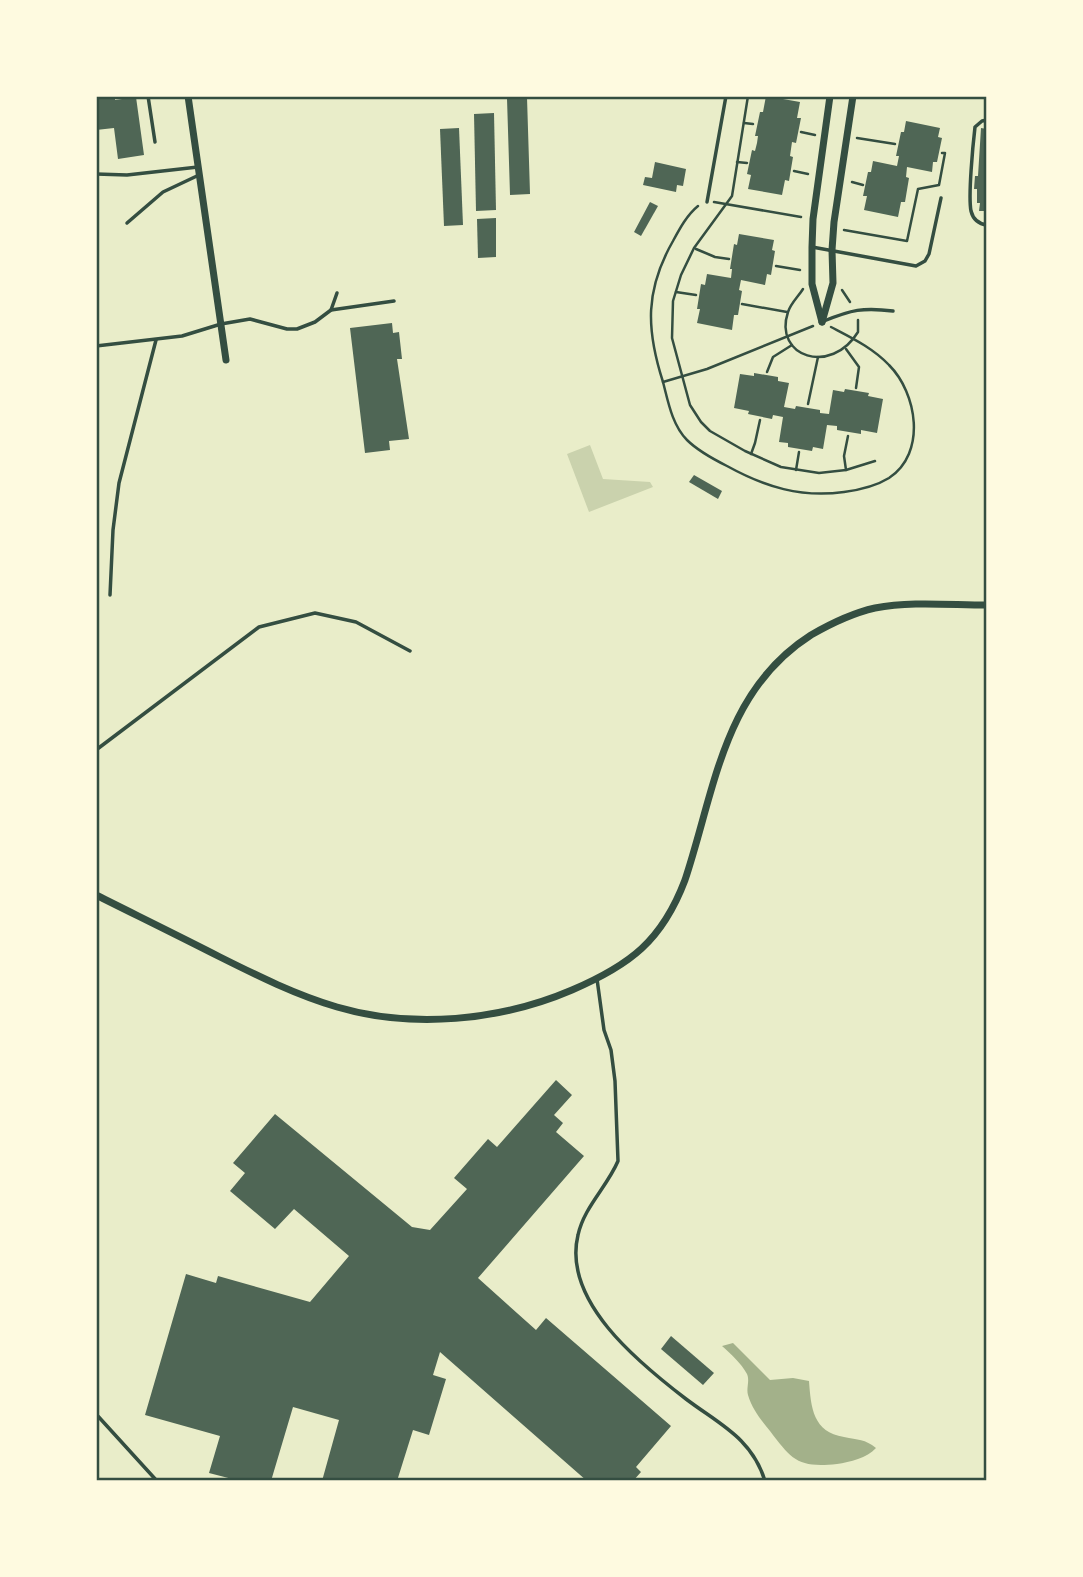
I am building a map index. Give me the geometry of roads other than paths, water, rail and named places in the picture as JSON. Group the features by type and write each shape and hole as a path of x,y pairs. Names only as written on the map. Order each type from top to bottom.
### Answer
{"street":[{"path":"188,96 226,360"},
{"path":"822,322 812,284 812,247 813,219 830,96"},
{"path":"822,322 833,283 832,250 853,96"},
{"path":"96,895 271,982 355,1012 426,1019 475,1016 543,1001 597,979 631,960 669,916 689,869 723,750 733,726 756,685 779,660 815,633 872,609 892,606 987,605"}],"lane":[{"path":"148,96 155,142"},
{"path":"707,202 726,96"},
{"path":"987,120 975,127 971,203 974,217 981,224 987,225"},
{"path":"96,174 199,171"},
{"path":"127,223 163,192 199,171"},
{"path":"812,247 916,266 925,261 929,254 941,198"},
{"path":"331,310 337,293"},
{"path":"96,346 182,336 221,324 250,319 297,329 315,322 331,310 394,301"},
{"path":"822,322 850,310 867,308 893,312"},
{"path":"110,595 113,530 119,483 156,340"},
{"path":"96,750 258,627 315,613 356,622 410,651"},
{"path":"597,979 615,1082 618,1161 583,1217 577,1236 574,1259 583,1292 591,1306 640,1361 745,1444 754,1455 765,1481"},
{"path":"96,1414 157,1481"}]}
